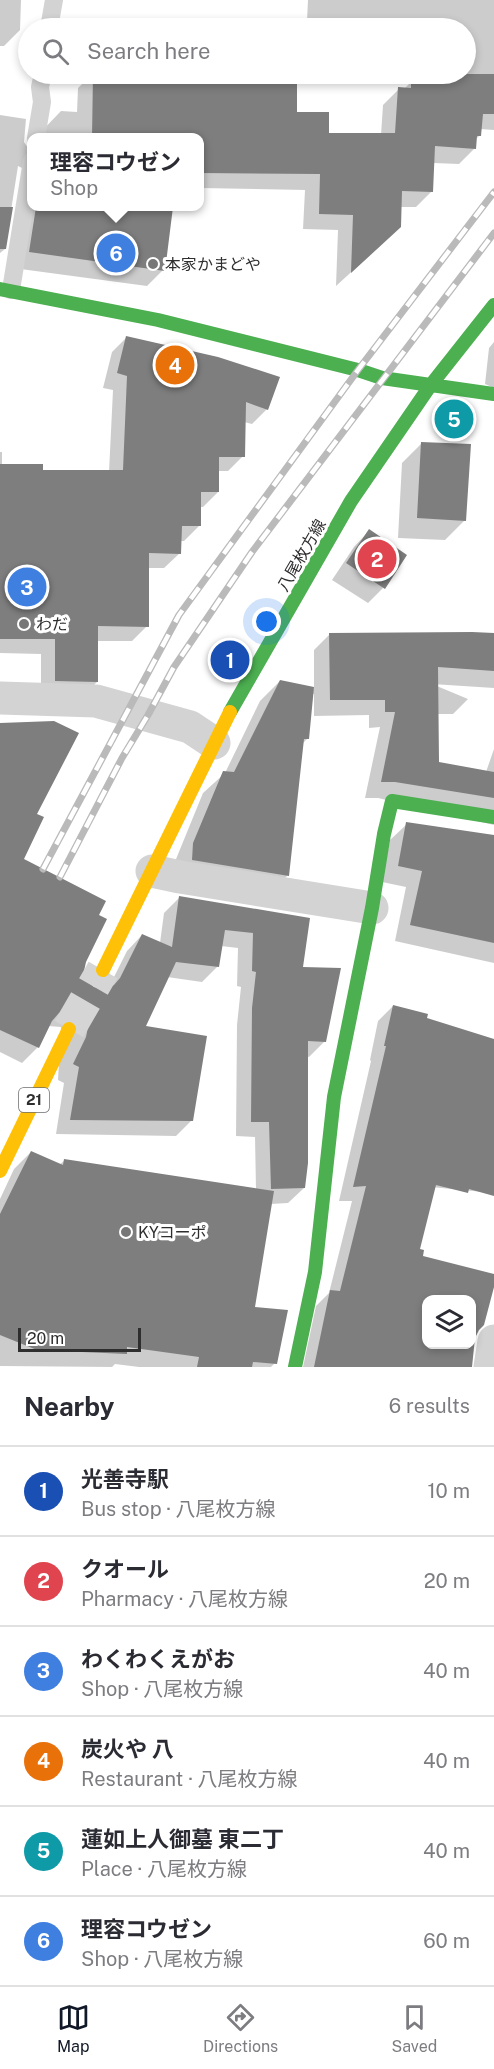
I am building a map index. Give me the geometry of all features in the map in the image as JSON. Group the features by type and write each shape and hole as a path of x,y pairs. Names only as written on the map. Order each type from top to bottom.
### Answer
{"street":[{"path":"6,290 158,320 382,378 494,394"},
{"name":"八尾枚方線","path":"103,970 214,743 351,501 430,386 494,304"},
{"path":"0,698 96,701 190,727 214,743"},
{"path":"295,1367 315,1272 334,1097 392,801 494,817"},
{"path":"152,871 180,878 372,908"},
{"name":"21","path":"0,1171 69,1029"},
{"path":"490,1367 494,1341"}],"lane":[{"path":"51,18 54,0"},
{"path":"37,133 42,102 41,84"},
{"path":"6,290 27,186"}],"building":[{"path":"476,74 494,74 494,114 483,114 481,136 477,136 476,149 435,146 433,192 402,191 401,227 351,273 353,215 319,214 320,174 204,173 204,133 92,133 93,84 297,84 297,112 329,112 329,133 395,133 398,87 411,88 411,84 476,84"},
{"path":"0,207 13,207 6,249 0,249"},
{"path":"35,211 172,211 165,271 29,252"},
{"path":"126,336 218,357 280,377 268,410 246,402 245,457 219,457 219,492 201,492 201,526 182,526 181,554 149,553 149,627 98,626 98,682 55,681 55,639 0,639 0,464 43,464 43,470 123,470 127,376 117,373"},
{"path":"421,442 471,444 466,521 417,518"},
{"path":"369,529 407,555 385,589 346,563"},
{"path":"329,633 494,633 494,671 438,667 439,762 494,772 494,798 395,782 381,782 395,712 385,712 385,700 330,700"},
{"path":"280,680 314,687 309,739 304,739 289,876 192,860 193,843 223,771 234,772"},
{"path":"54,721 79,733 37,814 44,817 24,859 106,901 99,915 107,919 86,962 84,971 87,980 94,987 105,989 114,985 120,978 142,934 172,947 179,896 310,918 303,967 341,968 326,1042 308,1041 308,1163 305,1188 271,1189 269,1122 251,1122 252,1008 256,972 252,971 253,933 225,930 219,967 176,962 146,1026 207,1036 193,1121 70,1120 79,1067 73,1064 86,1037 88,1027 84,1018 77,1012 67,1010 59,1013 52,1021 39,1048 0,1030 0,723"},
{"path":"406,822 494,835 494,943 410,925 422,871 398,866"},
{"path":"393,1005 428,1014 427,1018 494,1039 494,1196 469,1189 468,1193 436,1185 420,1249 424,1250 423,1256 494,1274 494,1287 484,1325 476,1336 476,1295 422,1295 422,1349 474,1349 472,1367 314,1367 330,1290 340,1291 366,1186 353,1187 386,1046 384,1046"},
{"path":"31,1151 63,1165 64,1159 274,1191 255,1307 288,1310 277,1364 253,1362 252,1367 197,1367 199,1357 127,1347 127,1354 37,1350 0,1335 0,1214"}],"tunnel":[{"path":"69,1029 103,970"}],"railway":[{"path":"43,869 179,615 358,370 494,192"},
{"path":"60,877 122,758 174,667 252,552 494,233"}],"traffic: fast":[{"path":"0,289 158,320 382,378 494,394"},
{"path":"230,712 351,501 430,386 494,305"},
{"path":"295,1367 315,1272 334,1097 392,801 494,817"}],"traffic: slow":[{"path":"103,970 230,712"},
{"path":"0,1171 69,1029"}],"place":[{"name":"理容コウゼン","path":"116,253"},
{"name":"本家かまどや","path":"153,264"},
{"name":"炭火や 八","path":"175,365"},
{"name":"蓮如上人御墓 東二丁","path":"454,419"},
{"name":"クオール","path":"377,559"},
{"name":"わくわくえがお","path":"27,587"},
{"name":"わだ","path":"24,624"},
{"name":"光善寺駅","path":"230,660"},
{"name":"KYコーポ","path":"126,1232"}]}
